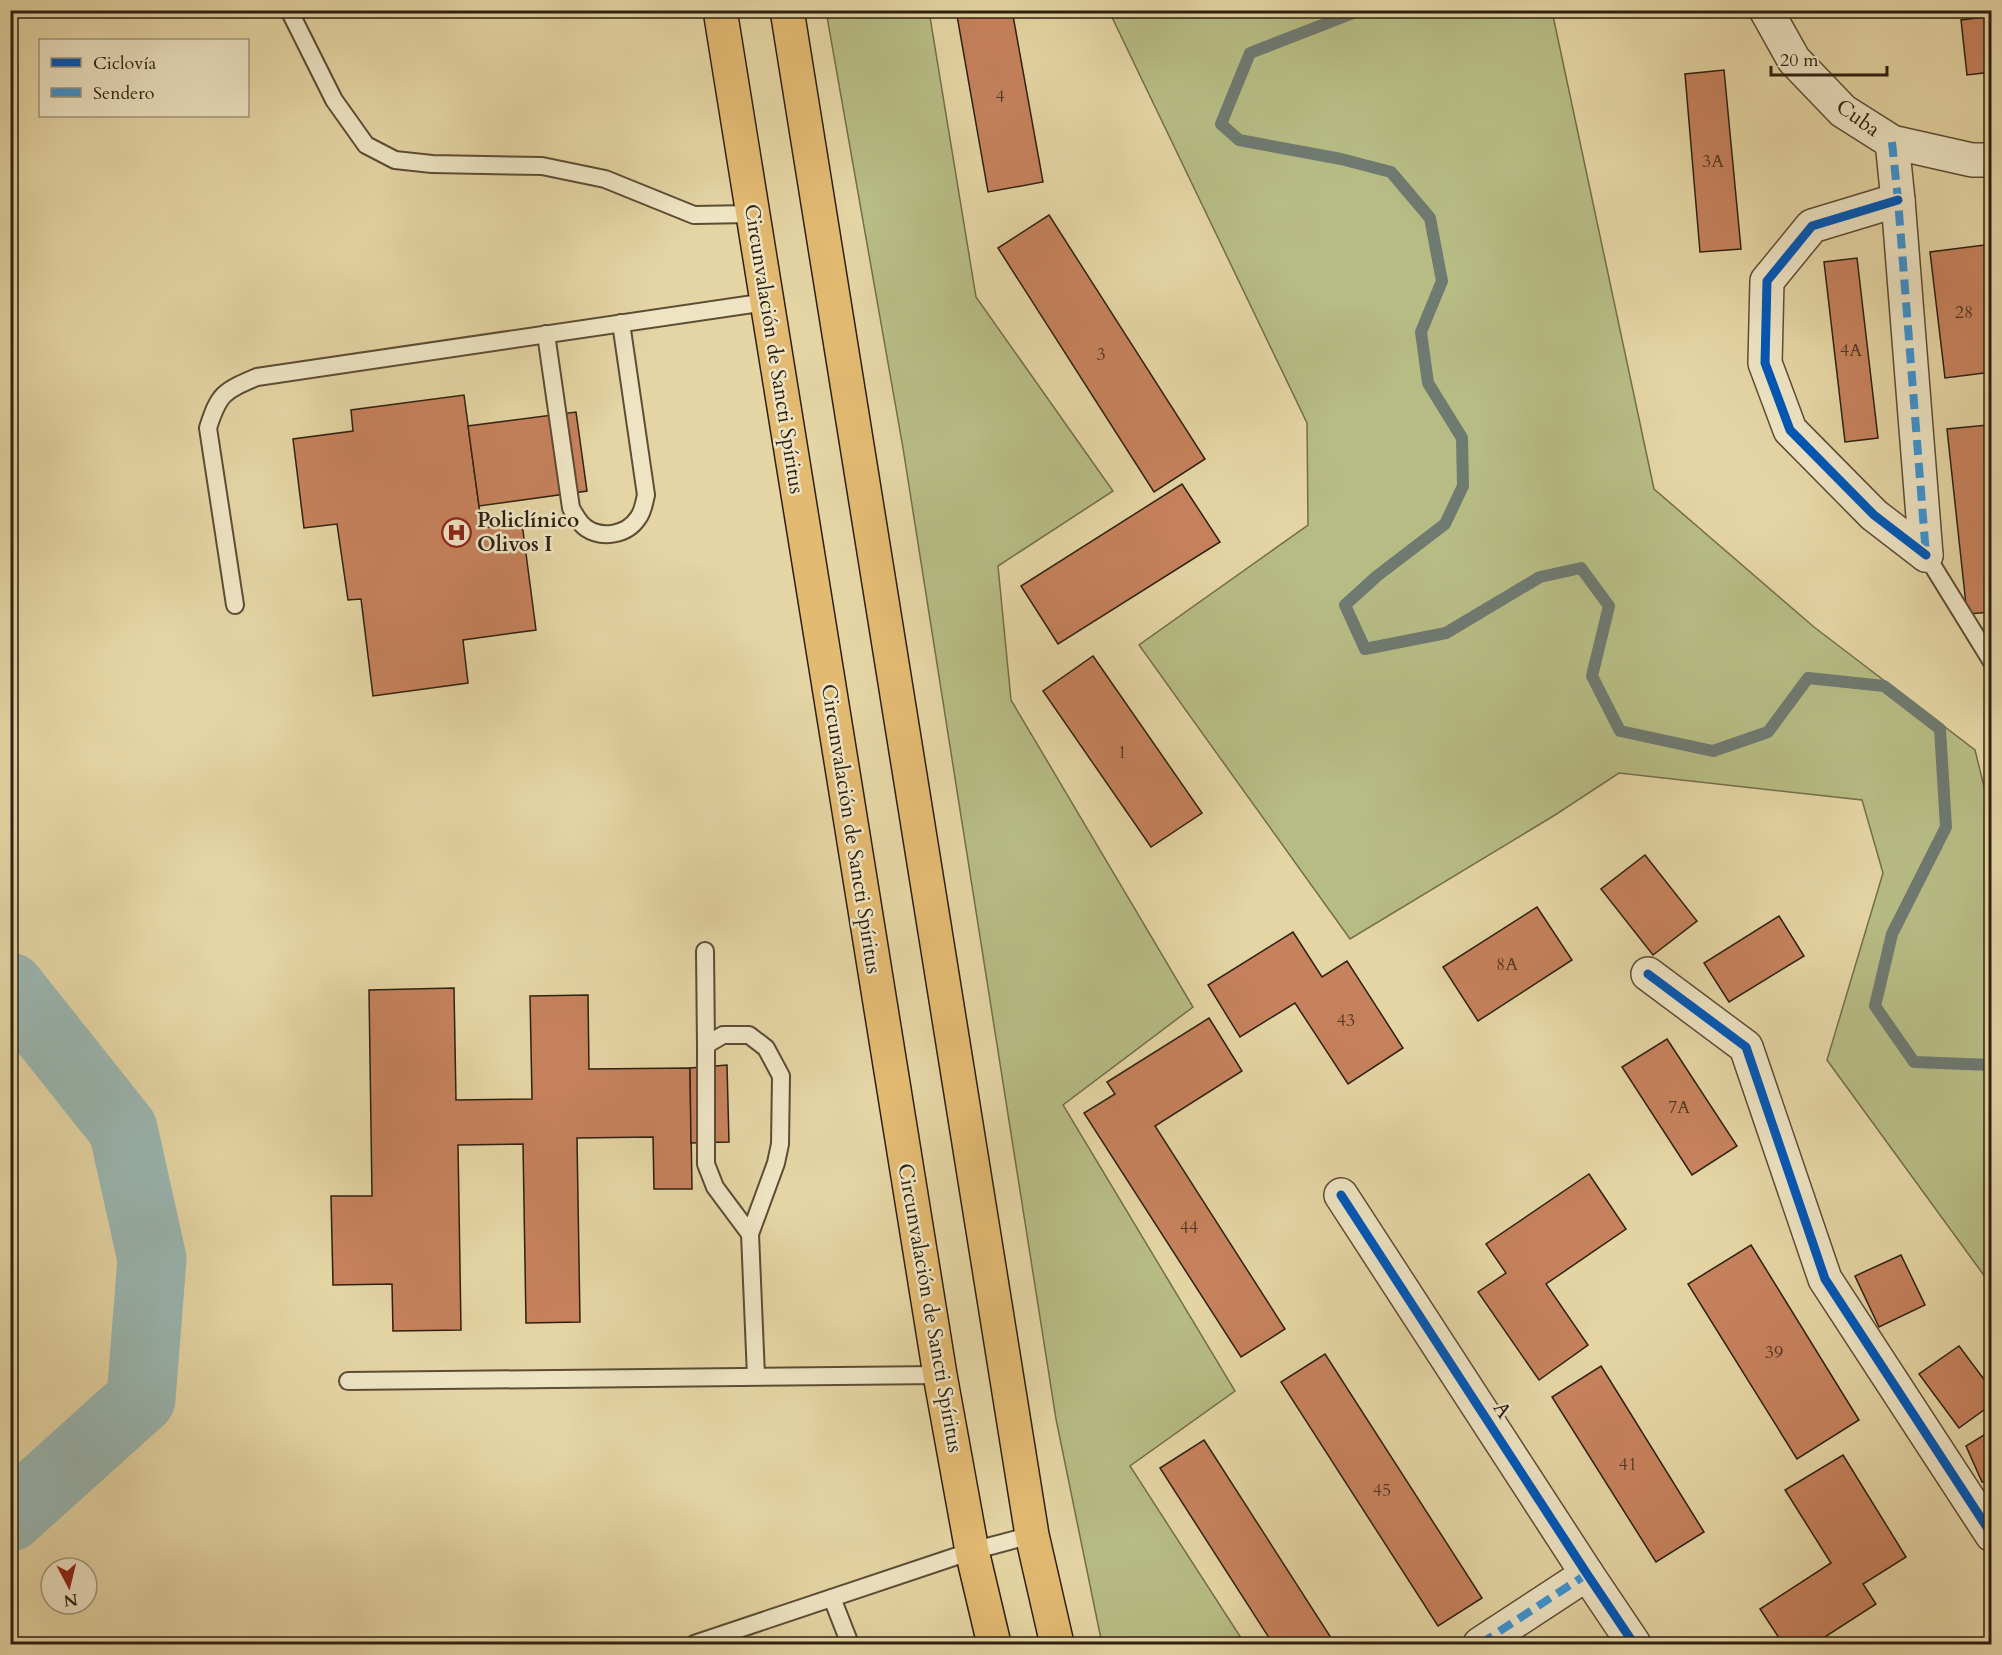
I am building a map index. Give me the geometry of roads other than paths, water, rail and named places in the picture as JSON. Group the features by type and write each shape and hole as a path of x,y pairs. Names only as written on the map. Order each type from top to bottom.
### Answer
{"highway":[{"name":"Circunvalación de Sancti Spíritus","path":"720,10 751,214 940,1374 972,1551 994,1644"},
{"path":"787,10 1032,1535 1056,1644"}],"street":[{"name":"Cuba","path":"1766,10 1794,60 1843,111 1892,142 1972,160 1992,160"},
{"path":"1892,142 1926,555"},
{"path":"1898,200 1812,226 1804,235 1767,281 1765,363 1790,430 1874,514 1926,555"},
{"path":"1648,974 1746,1047 1825,1279 1992,1535"},
{"name":"A","path":"1341,1195 1634,1644"},
{"path":"1480,1644 1587,1574"}],"lane":[{"path":"289,10 334,100 366,145 395,160 432,164 542,166 605,179 694,215 751,214"},
{"path":"235,605 208,428 215,406 229,389 257,376 766,302"},
{"path":"546,334 571,508 586,528 598,533 610,534 621,532 639,518 644,508 646,495 621,323"},
{"path":"1926,555 1992,662"},
{"path":"705,951 706,1164 715,1187 750,1234"},
{"path":"706,1045 723,1035 749,1035 766,1048 781,1076 780,1144 776,1163 750,1234 756,1376"},
{"path":"348,1381 940,1374"},
{"path":"694,1644 972,1551 1032,1535"},
{"path":"832,1598 850,1644"}],"waterway":[{"path":"1361,10 1250,53 1221,124 1239,140 1341,159 1391,172 1430,218 1442,281 1421,332 1428,383 1462,438 1463,486 1445,524 1377,576 1345,605 1365,649 1446,633 1540,577 1581,568 1609,606 1592,676 1620,731 1713,751 1768,732 1808,678 1884,686 1940,729 1946,827 1892,934 1875,1006 1914,1062 1992,1065"},
{"path":"10,987 123,1129 152,1259 141,1399 10,1517"}],"place":[{"name":"Policlínico Olivos I","path":"456,532"}]}
